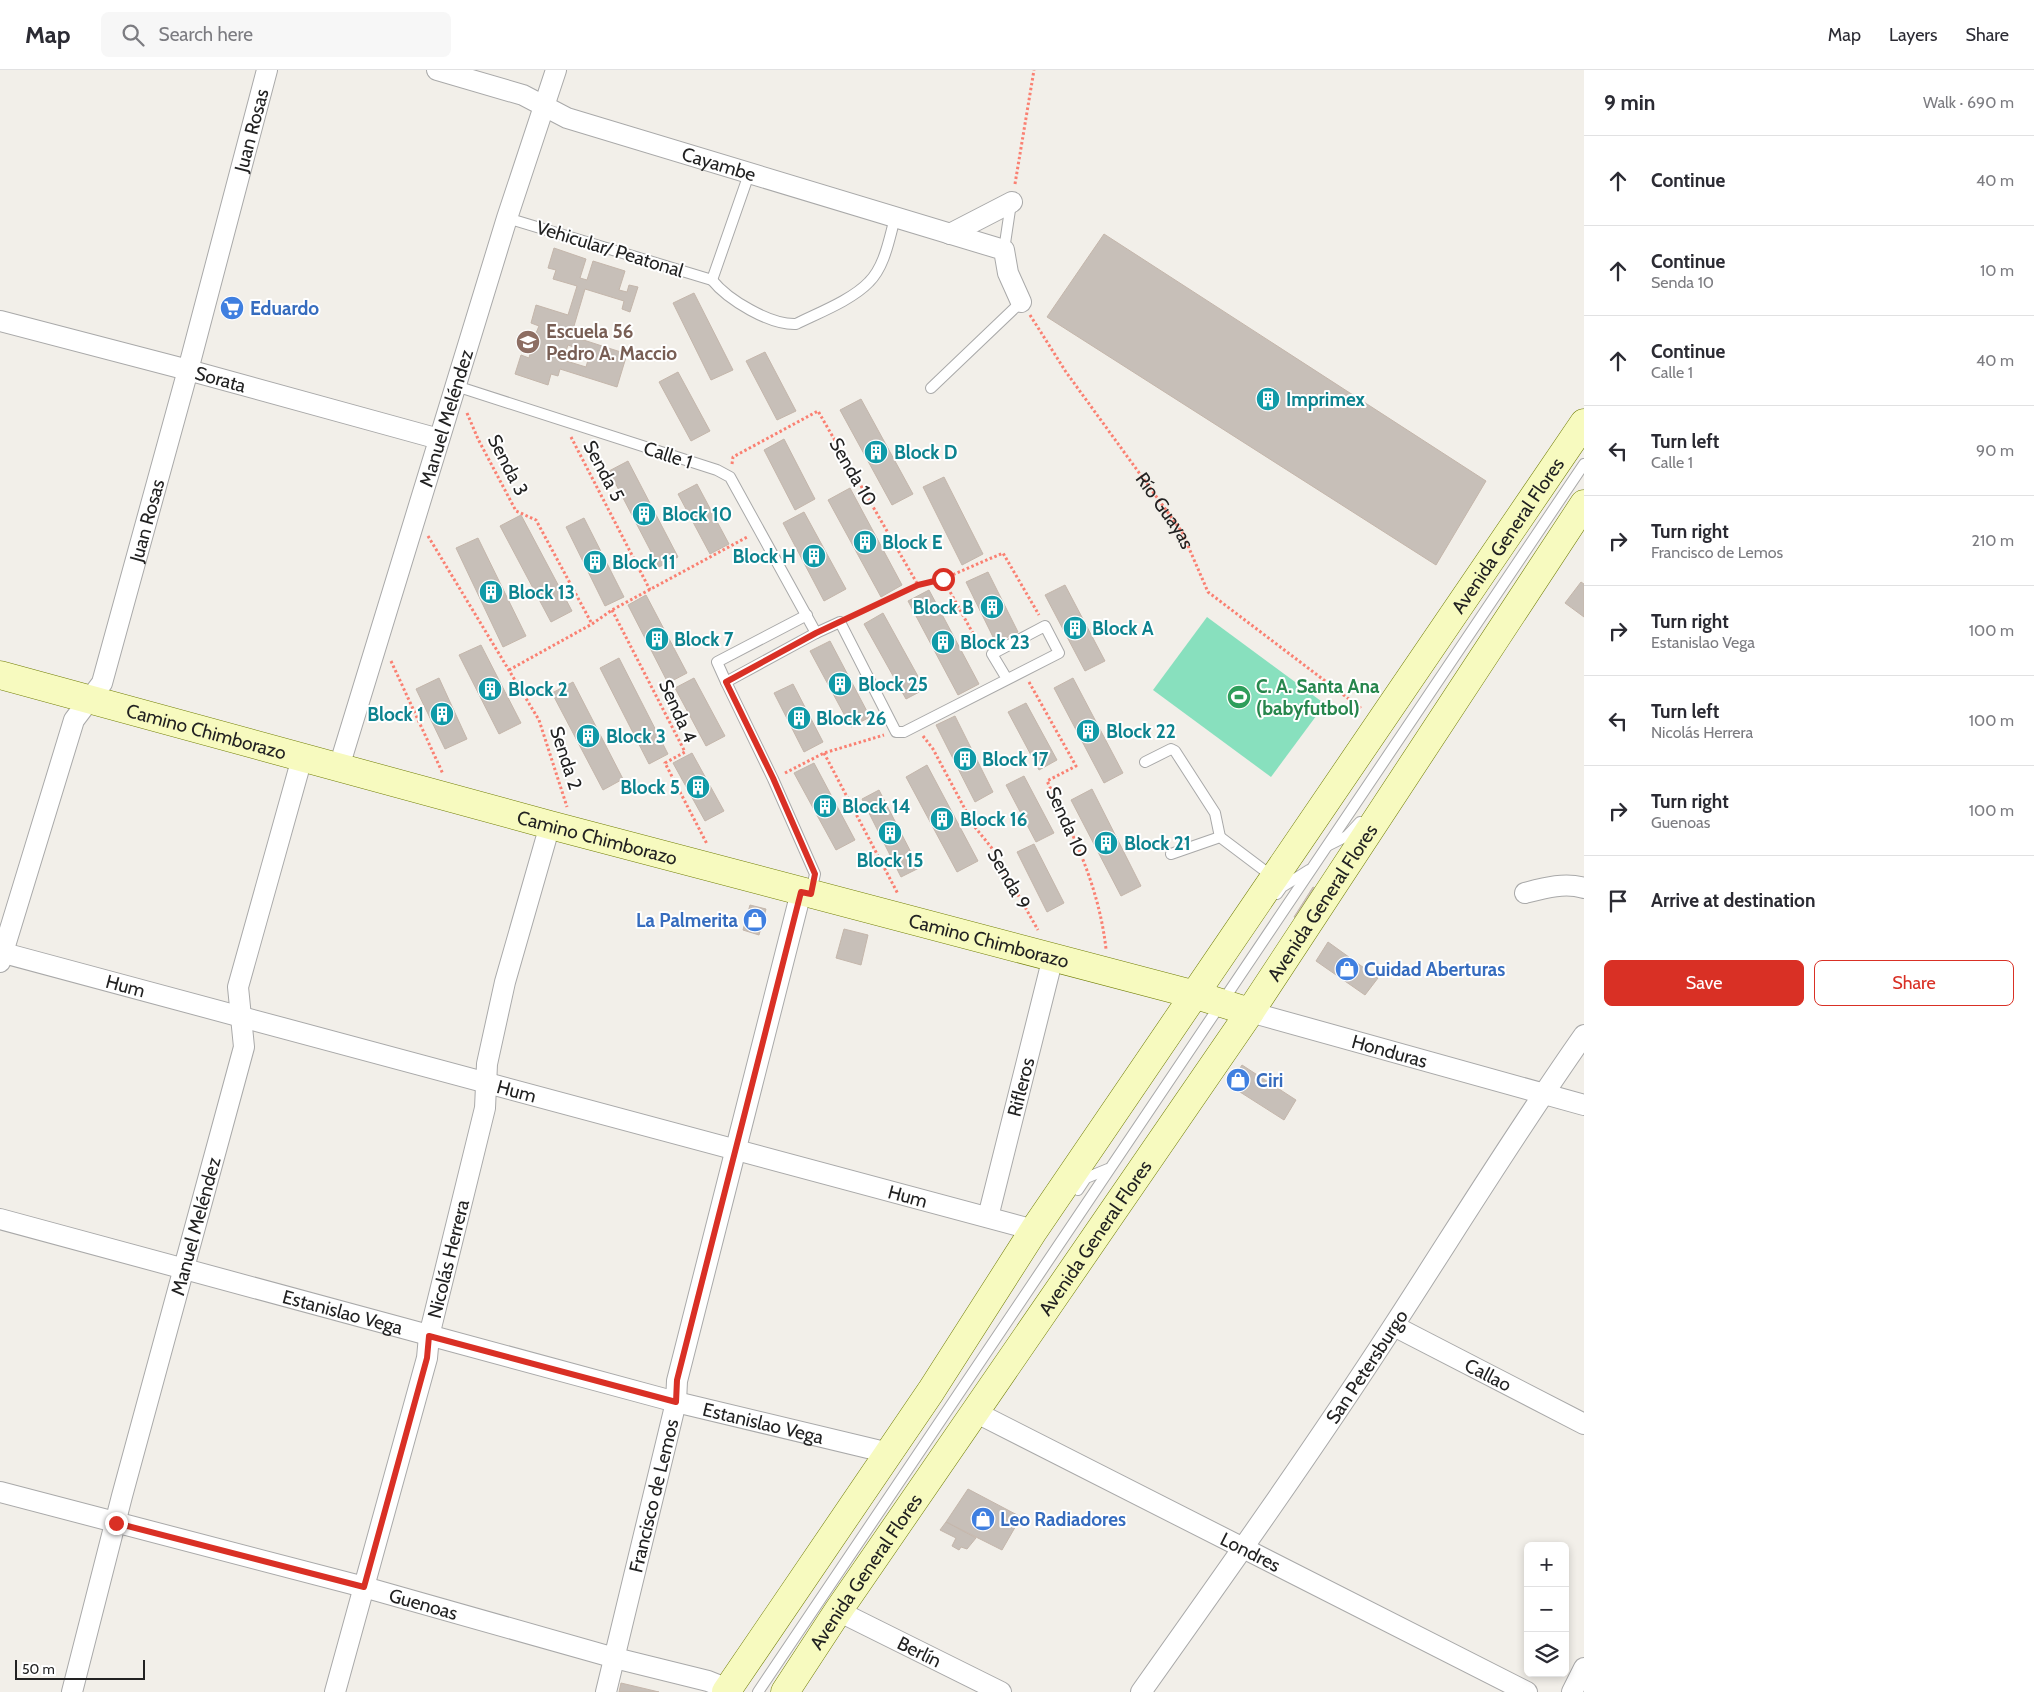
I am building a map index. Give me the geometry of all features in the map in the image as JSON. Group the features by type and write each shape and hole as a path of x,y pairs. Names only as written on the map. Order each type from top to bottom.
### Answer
{"main road":[{"name":"Avenida General Flores","path":"727,1691 1043,1228 1208,999 1272,890 1379,721 1584,423"},
{"name":"Avenida General Flores","path":"785,1692 838,1611 1250,1012 1400,781 1584,504"},
{"name":"Camino Chimborazo","path":"0,675 562,828 1208,999"},
{"name":"Honduras","path":"1208,999 1250,1012"},
{"path":"1103,1226 1110,1197 1117,1181 1213,1038 1218,1025 1208,999"}],"street":[{"name":"Juan Rosas","path":"1,956 74,720 102,683 188,370 267,70"},
{"name":"Cayambe","path":"437,70 523,96 567,118 1004,250"},
{"name":"Manuel Meléndez","path":"339,767 507,218 556,70"},
{"path":"950,234 1012,202"},
{"path":"1004,250 1008,273 1021,302"},
{"name":"Sorata","path":"0,321 188,370 440,440"},
{"name":"Manuel Meléndez","path":"72,1692 244,1047 238,987 302,758"},
{"name":"Nicolás Herrera","path":"335,1692 427,1358 429,1336 486,1108 487,1064 505,982 562,828"},
{"path":"1526,893 1550,887 1576,886 1584,888"},
{"name":"Francisco de Lemos","path":"606,1692 676,1402 677,1380 735,1148 806,893"},
{"name":"Hum","path":"1,956 241,1015 988,1217 1043,1228"},
{"name":"Rifleros","path":"988,1217 1053,958"},
{"name":"Honduras","path":"1250,1012 1584,1105"},
{"name":"San Petersburgo","path":"1141,1692 1243,1548 1394,1326 1542,1094 1584,1035"},
{"name":"Estanislao Vega","path":"0,1218 676,1402 889,1453"},
{"name":"Callao","path":"1394,1326 1584,1424"},
{"name":"Londres","path":"975,1412 1527,1692"},
{"name":"Guenoas","path":"0,1492 364,1587 615,1658 708,1681 727,1691"},
{"name":"Berlín","path":"838,1611 1001,1692"},
{"path":"1572,1692 1584,1668"}],"lane":[{"path":"712,280 749,174"},
{"path":"1004,250 1012,202"},
{"name":"Vehicular/ Peatonal","path":"507,218 712,280 723,293 768,318 787,325 796,324 857,292 870,281 882,261 895,218"},
{"path":"932,388 1021,302"},
{"name":"Calle 1","path":"456,386 717,470 730,477"},
{"name":"Avenida General Flores","path":"1208,999 1312,869 1584,464"},
{"path":"730,477 816,633"},
{"path":"806,615 717,662 773,778 815,874 806,893"},
{"path":"726,682 840,622 896,732 904,732 1059,653 1045,626 992,654 1007,679"},
{"path":"1145,762 1171,750 1176,751 1215,813 1220,837 1272,890"},
{"name":"Avenida General Flores","path":"1378,796 1400,781"},
{"name":"Avenida General Flores","path":"1328,846 1347,836 1355,829 1364,816"},
{"path":"1171,854 1220,837"},
{"name":"Avenida General Flores","path":"1272,890 1282,887 1312,869"},
{"name":"Avenida General Flores","path":"758,1692 1109,1168 1223,972 1237,952"},
{"name":"Avenida General Flores","path":"1069,1202 1086,1178 1109,1168"}],"path":[{"path":"1012,202 1034,70"},
{"name":"Río Guayas","path":"1021,302 1066,372 1182,532 1208,592 1379,721"},
{"name":"Senda 3","path":"456,386 478,439 516,511 536,520 592,624"},
{"name":"Senda 10","path":"730,477 732,457 818,411 918,585"},
{"name":"Senda 5","path":"561,419 650,590"},
{"name":"Senda 2","path":"416,516 539,720 562,828"},
{"path":"509,670 592,624 612,610 760,530"},
{"path":"840,622 918,585 943,579 1003,553 1045,626"},
{"path":"943,579 980,648 992,654"},
{"name":"Senda 4","path":"612,610 685,752 665,763 720,869"},
{"path":"380,636 455,799"},
{"name":"Senda 10","path":"1023,670 1076,766 1047,781 1079,846 1096,898 1106,947 1107,972"},
{"name":"Senda 9","path":"915,726 933,749 974,826 991,847 1053,958"},
{"path":"773,778 824,753 896,732"},
{"path":"824,753 903,904 900,918"}],"green space":[{"name":"C. A. Santa Ana (babyfutbol)","path":"1207,617 1325,704 1271,777 1153,690"}],"building":[{"name":"Imprimex","path":"1104,234 1486,481 1436,565 1047,317"},
{"path":"554,248 586,259 580,278 587,280 593,261 625,271 619,290 627,292 629,285 638,287 630,312 622,309 624,301 585,289 571,336 627,354 617,387 560,369 558,376 551,374 548,385 515,374 521,355 529,358 531,350 523,347 528,331 536,333 539,326 531,323 536,305 568,315 577,286 553,279 556,270 548,268","holes":["568,345 590,353 586,367 563,360"]},
{"path":"694,293 733,370 711,380 673,303"},
{"path":"765,352 796,411 777,420 746,361"},
{"path":"678,372 710,431 691,441 659,382"},
{"name":"Block D","path":"861,399 913,494 892,505 840,410"},
{"path":"784,439 815,499 795,510 764,450"},
{"name":"Block 10","path":"628,461 678,557 659,567 609,471"},
{"path":"944,477 983,554 962,565 923,487"},
{"path":"697,484 729,544 710,554 678,494"},
{"name":"Block E","path":"850,488 902,585 881,597 828,500"},
{"name":"Block H","path":"804,512 846,589 824,601 783,523"},
{"path":"521,515 572,611 551,622 500,526"},
{"name":"Block 11","path":"584,518 624,597 605,606 566,527"},
{"name":"Block 13","path":"478,538 526,636 503,647 456,548"},
{"name":"Block B","path":"988,572 1018,632 996,643 966,582"},
{"path":"1581,582 1584,584 1584,617 1565,603"},
{"name":"Block A","path":"1065,585 1105,661 1085,671 1045,595"},
{"name":"Block 23","path":"929,590 979,684 958,695 908,601"},
{"name":"Block 7","path":"646,595 687,673 668,683 628,605"},
{"path":"883,613 925,689 906,699 864,624"},
{"name":"Block 25","path":"830,641 870,717 851,727 810,651"},
{"name":"Block 2","path":"481,645 521,723 499,734 459,655"},
{"path":"619,658 668,754 649,764 600,668"},
{"name":"Block 1","path":"439,678 467,739 445,749 416,689"},
{"path":"694,678 725,736 706,746 675,688"},
{"name":"Block 22","path":"1073,678 1123,773 1104,783 1054,688"},
{"name":"Block 3","path":"573,682 623,779 603,790 552,693"},
{"name":"Block 26","path":"793,684 823,742 804,752 774,693"},
{"path":"1026,703 1057,760 1039,770 1008,712"},
{"name":"Block 17","path":"955,716 993,792 975,802 936,725"},
{"name":"Block 5","path":"692,753 724,811 705,821 673,763"},
{"name":"Block 14","path":"814,763 855,840 836,850 794,773"},
{"name":"Block 16","path":"927,765 978,861 957,872 906,777"},
{"path":"1024,776 1054,833 1036,842 1006,785"},
{"name":"Block 21","path":"1092,789 1141,886 1121,896 1071,800"},
{"name":"Block 15","path":"879,790 919,868 901,877 862,799"},
{"path":"1034,844 1064,903 1047,912 1017,852"},
{"path":"1313,887 1318,890 1299,920 1294,917"},
{"name":"La Palmerita","path":"750,905 766,909 759,935 743,930"},
{"path":"844,929 868,935 861,965 836,958"},
{"name":"Cuidad Aberturas","path":"1328,942 1378,978 1365,995 1316,961"},
{"path":"1242,1065 1296,1100 1284,1120 1229,1085"},
{"name":"Leo Radiadores","path":"968,1489 1021,1517 1002,1550 946,1522"},
{"path":"946,1522 976,1538 967,1549 961,1547 959,1550 952,1546 956,1538 940,1530"},
{"path":"621,1683 659,1692 619,1692"}],"place":[{"name":"Eduardo","path":"232,308"},
{"name":"Escuela 56 Pedro A. Maccio","path":"528,342"},
{"name":"Imprimex","path":"1268,399"},
{"name":"Block D","path":"876,452"},
{"name":"Block 10","path":"644,514"},
{"name":"Block E","path":"865,542"},
{"name":"Block H","path":"814,556"},
{"name":"Block 11","path":"595,562"},
{"name":"Block 13","path":"491,592"},
{"name":"Block B","path":"992,607"},
{"name":"Block A","path":"1075,628"},
{"name":"Block 7","path":"657,639"},
{"name":"Block 23","path":"943,642"},
{"name":"Block 25","path":"840,684"},
{"name":"Block 2","path":"490,689"},
{"name":"C. A. Santa Ana (babyfutbol)","path":"1239,697"},
{"name":"Block 1","path":"442,714"},
{"name":"Block 26","path":"799,718"},
{"name":"Block 22","path":"1088,731"},
{"name":"Block 3","path":"588,736"},
{"name":"Block 17","path":"965,759"},
{"name":"Block 5","path":"698,787"},
{"name":"Block 14","path":"825,806"},
{"name":"Block 16","path":"942,819"},
{"name":"Block 15","path":"890,833"},
{"name":"Block 21","path":"1106,843"},
{"name":"La Palmerita","path":"755,920"},
{"name":"Cuidad Aberturas","path":"1347,969"},
{"name":"Ciri","path":"1238,1080"},
{"name":"Leo Radiadores","path":"983,1519"}],"route":[{"path":"116,1523 364,1587 427,1358 429,1336 676,1402 677,1380 801,892 811,894 815,874 773,778 726,682 816,633 918,585 943,579"}]}
